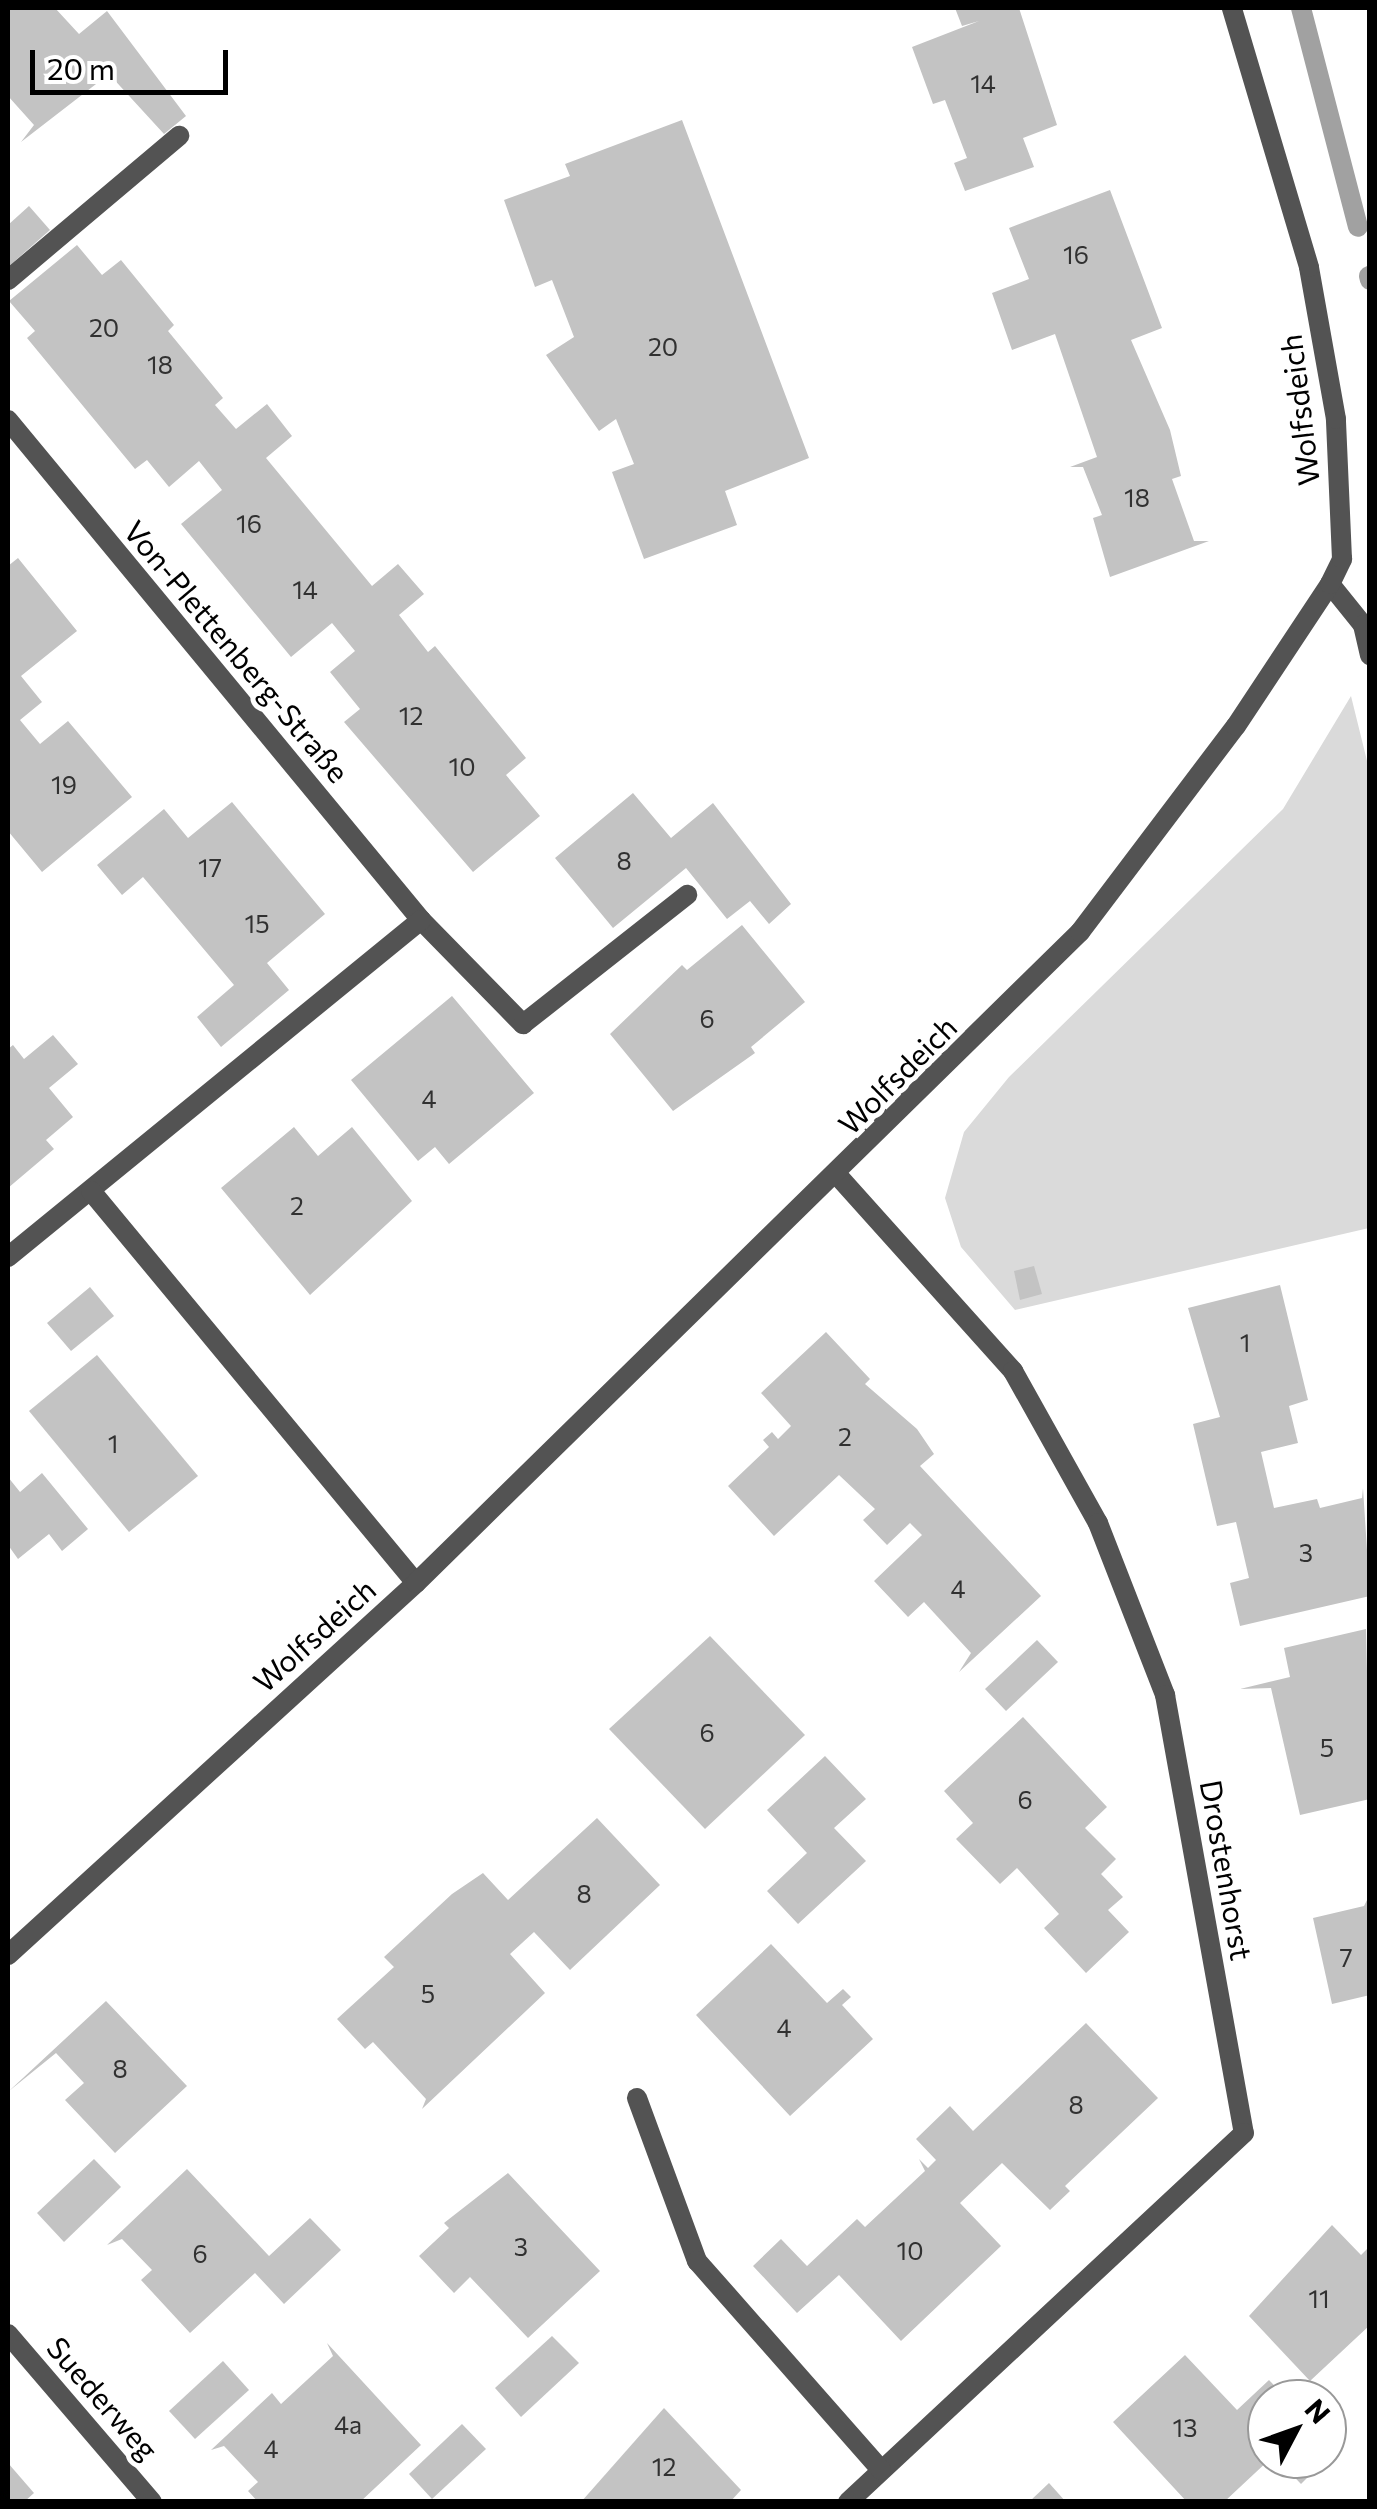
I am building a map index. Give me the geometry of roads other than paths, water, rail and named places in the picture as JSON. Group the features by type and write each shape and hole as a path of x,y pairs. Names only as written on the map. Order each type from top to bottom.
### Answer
{"street":[{"name":"Wolfsdeich","path":"8,1955 416,1583 839,1176 1080,932 1236,726 1330,584 1342,560 1336,418 1309,267 1232,8"},
{"path":"8,280 179,136"},
{"name":"Von-Plettenberg-Straße","path":"8,420 421,920 522,1024 688,896"},
{"path":"1330,584 1363,626 1370,655"},
{"path":"8,1258 421,920"},
{"name":"Drostenhorst","path":"839,1176 1012,1371 1098,1523 1165,1694 1244,2133 848,2502"},
{"path":"91,1191 416,1583"},
{"path":"636,2098 697,2261 881,2470"},
{"name":"Suederweg","path":"8,2334 152,2502"}],"waterway":[{"path":"1301,8 1358,227"},
{"path":"1369,276 1370,280"}]}
